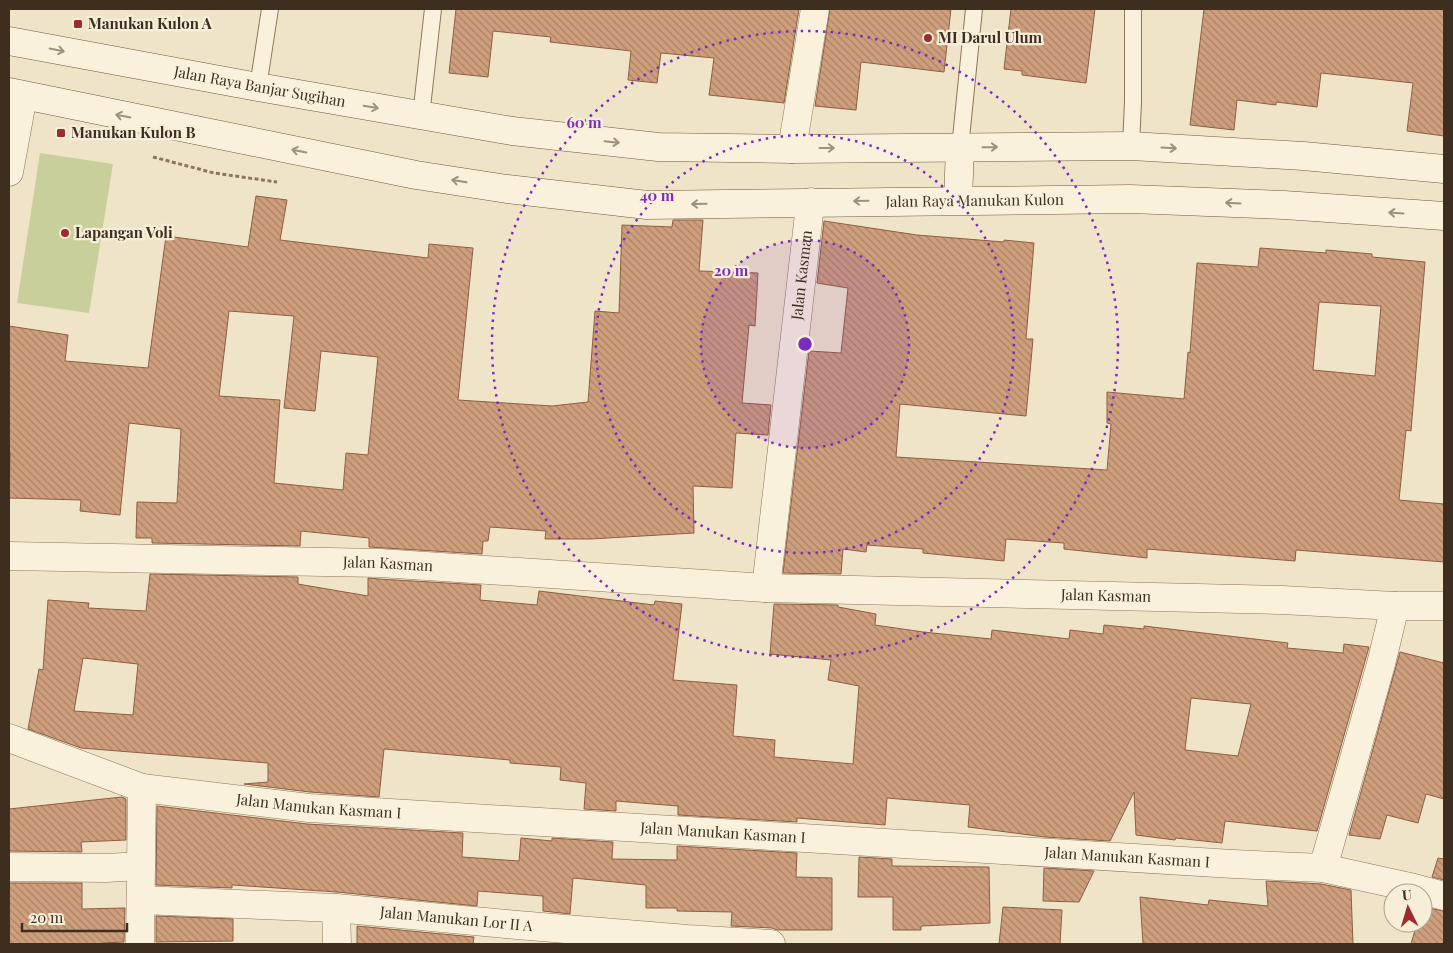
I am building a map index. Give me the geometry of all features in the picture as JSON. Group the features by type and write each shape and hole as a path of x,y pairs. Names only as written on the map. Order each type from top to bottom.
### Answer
{"street":[{"path":"816,9 792,149 1131,146 1303,156 1444,170"},
{"name":"Jalan Raya Banjar Sugihan","path":"9,41 512,131 658,147 792,149"},
{"path":"9,172 16,94"},
{"name":"Jalan Raya Manukan Kulon","path":"16,94 416,174 507,189 647,205 1130,198 1284,205 1444,216"},
{"path":"958,200 960,148"},
{"name":"Jalan Kasman","path":"766,588 811,202"},
{"name":"Jalan Kasman","path":"9,556 380,563 766,588 1282,600 1395,606 1444,606"},
{"path":"1322,868 1381,664 1395,606"},
{"name":"Jalan Manukan Kasman I","path":"9,738 142,788 308,808 1322,868 1444,896"},
{"path":"140,944 142,788"},
{"path":"9,867 106,868 141,866"},
{"name":"Jalan Manukan Lor II A","path":"140,900 336,908 518,935 771,944"},
{"path":"336,908 337,944"}],"lane":[{"path":"258,87 270,9"},
{"path":"421,116 433,9"},
{"path":"960,148 974,9"},
{"path":"1131,146 1133,9"}],"green space":[{"name":"Lapangan Voli","path":"40,153 113,164 89,313 17,303"}],"building":[{"path":"456,9 799,9 784,103 709,95 714,58 661,53 657,83 628,80 631,51 550,42 551,37 493,31 488,77 449,73"},
{"path":"830,9 951,9 944,72 861,62 856,110 815,106"},
{"path":"1011,9 1095,9 1086,83 1022,75 1022,71 1004,69"},
{"path":"1204,9 1444,9 1444,136 1407,131 1413,83 1321,73 1317,107 1276,102 1276,105 1237,100 1234,130 1190,125"},
{"path":"256,196 287,200 280,240 428,258 429,244 473,248 458,400 552,406 588,402 595,311 619,313 622,225 672,227 673,220 703,220 699,271 758,273 755,326 749,325 742,403 771,405 768,435 736,433 732,488 693,486 694,533 590,539 545,539 546,531 490,527 488,541 483,541 482,554 369,547 369,538 301,531 300,546 152,543 152,538 136,538 137,502 177,503 181,429 129,423 120,515 80,511 81,500 9,498 9,326 68,335 65,361 148,368 166,236 248,247","holes":["229,311 294,316 284,408 315,411 321,351 378,357 368,455 346,453 343,490 274,483 280,400 219,396"]},
{"path":"824,221 917,235 1034,243 1026,339 1033,339 1026,416 900,404 896,457 1107,470 1111,424 1107,423 1107,392 1184,399 1188,352 1190,353 1197,263 1258,267 1260,248 1326,253 1326,250 1372,254 1372,257 1425,262 1411,431 1406,430 1399,500 1444,504 1444,562 1296,550 1295,561 1147,549 1147,558 1064,549 1064,543 1006,539 1004,561 923,553 923,549 867,545 866,552 843,549 841,574 783,573 809,351 841,353 848,288 817,283","holes":["1319,302 1381,306 1375,376 1313,370"]},
{"path":"150,574 298,577 298,584 368,596 368,578 481,585 480,600 537,605 539,591 654,605 655,601 682,604 673,680 737,685 733,736 775,740 774,757 853,764 859,686 828,680 831,660 770,654 774,604 838,605 838,607 876,614 875,625 991,639 992,630 1069,639 1070,630 1103,634 1104,625 1144,629 1144,626 1288,643 1287,648 1343,653 1344,644 1369,647 1317,831 1225,821 1222,843 1136,835 1134,792 1110,841 1045,837 968,827 970,805 887,798 885,825 797,818 797,822 678,815 678,806 616,801 616,811 584,809 586,783 560,780 561,767 510,763 510,760 384,749 379,797 310,792 244,784 268,782 268,763 81,748 28,729 39,669 43,670 48,600 89,603 88,608 146,611","holes":["83,658 138,664 133,715 74,711","1191,698 1251,704 1238,756 1185,750"]},
{"path":"1400,652 1444,663 1444,799 1426,794 1418,823 1387,815 1380,839 1349,835"},
{"path":"122,797 126,799 126,840 81,842 82,852 9,851 9,809"},
{"path":"157,806 307,824 463,833 462,857 519,861 521,838 552,841 552,838 613,842 612,859 677,860 677,846 797,853 796,877 832,878 832,930 777,930 772,928 731,926 732,912 677,911 677,908 646,908 646,885 573,878 570,914 543,911 543,896 478,891 477,906 337,892 232,885 232,888 156,885"},
{"path":"859,857 892,859 892,866 989,867 990,923 921,926 921,930 893,930 893,897 858,897"},
{"path":"1438,858 1444,859 1444,880 1432,877"},
{"path":"1044,868 1094,871 1079,902 1043,901"},
{"path":"1266,881 1321,884 1351,890 1353,944 1143,944 1140,897 1208,905 1209,900 1268,906"},
{"path":"9,883 82,883 82,909 125,908 124,942 103,944 9,944"},
{"path":"1003,907 1062,910 1060,944 999,944"},
{"path":"1433,909 1444,911 1444,944 1411,944 1414,933 1433,933"},
{"path":"156,916 233,919 233,941 156,942"},
{"path":"357,926 474,937 473,944 357,944"}],"place":[{"name":"Manukan Kulon A","path":"78,24"},
{"name":"MI Darul Ulum","path":"928,38"},
{"name":"Manukan Kulon B","path":"61,133"},
{"name":"Lapangan Voli","path":"65,233"}]}
